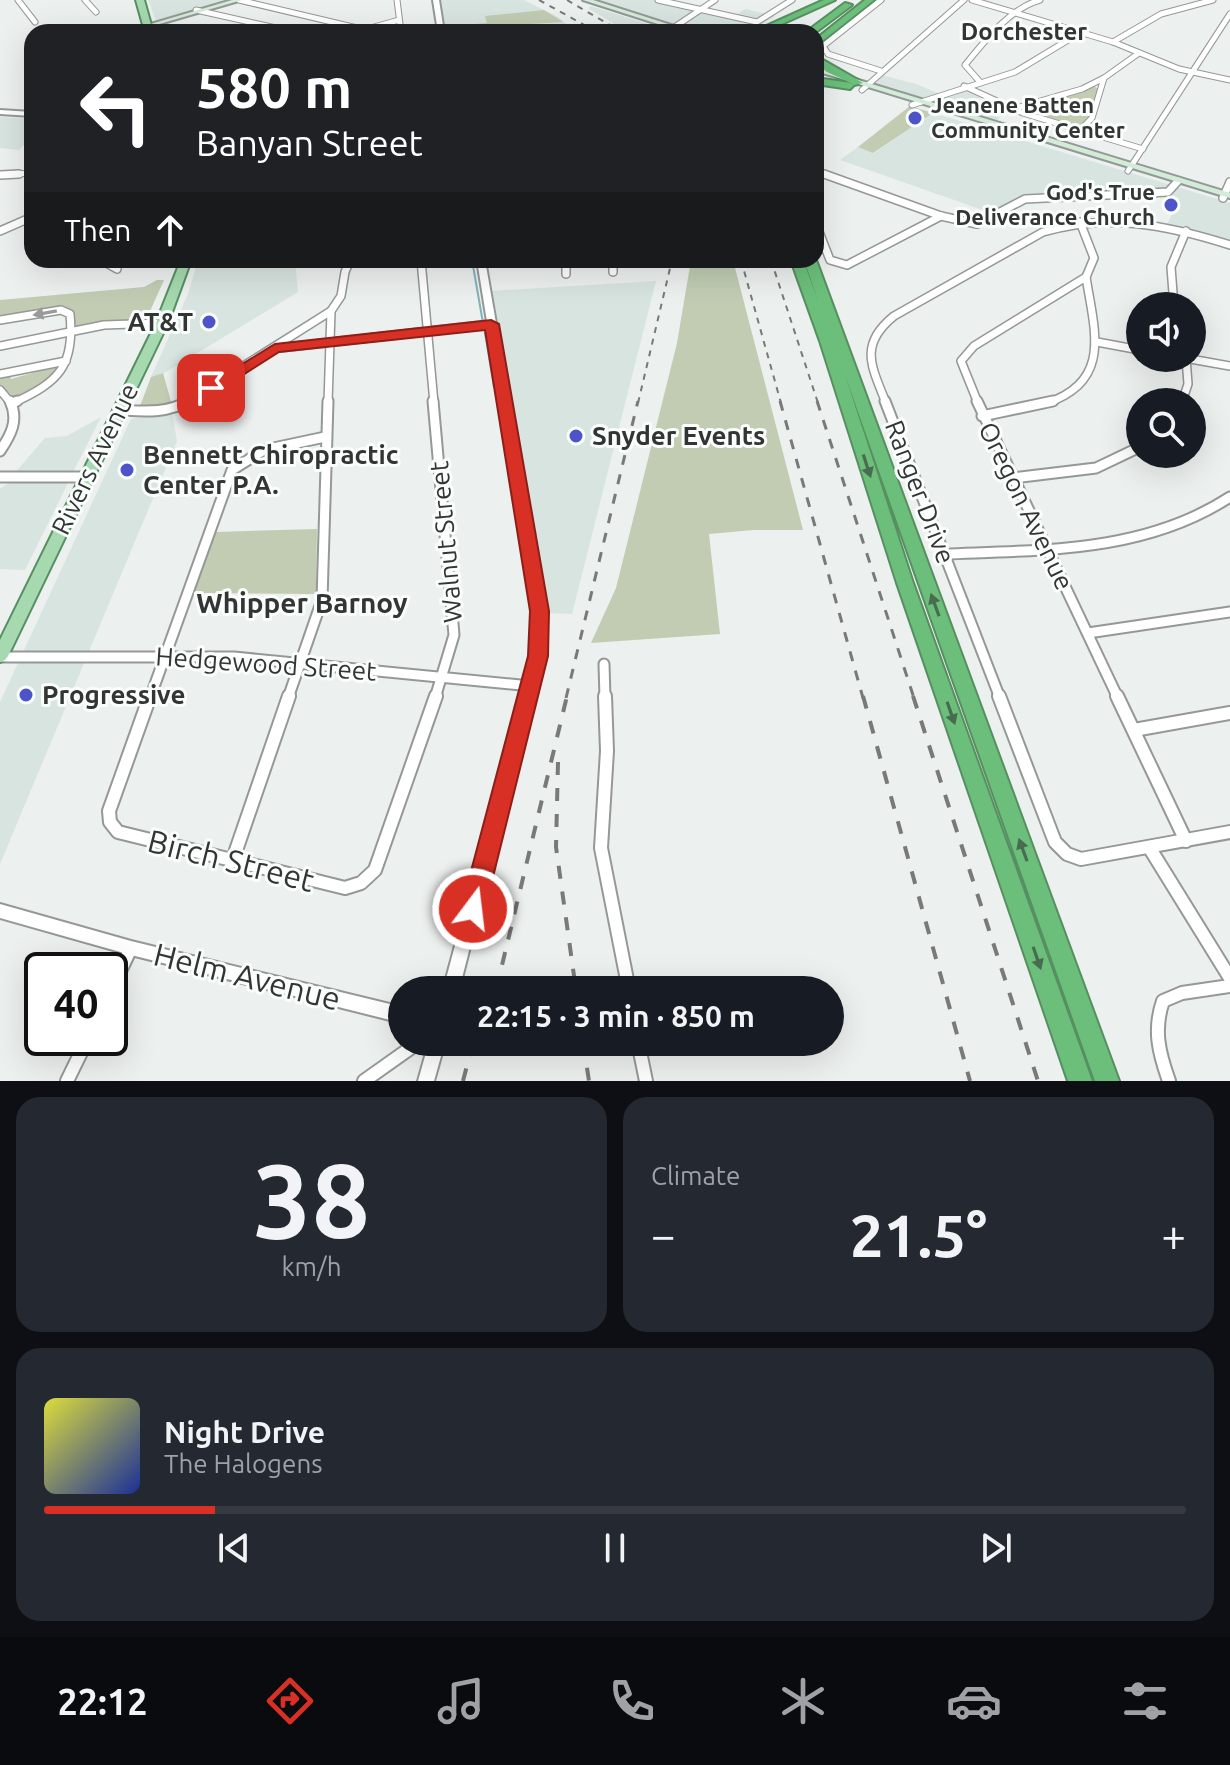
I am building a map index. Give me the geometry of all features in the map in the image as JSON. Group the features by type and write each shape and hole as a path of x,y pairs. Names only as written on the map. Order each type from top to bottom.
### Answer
{"highway":[{"path":"765,24 831,0"},
{"path":"812,24 846,0"},
{"path":"822,24 856,0"},
{"path":"824,37 870,0"},
{"path":"824,65 860,87"},
{"path":"824,80 860,87"},
{"path":"800,268 827,341 905,583 1080,1081"},
{"path":"813,268 1107,1081"}],"main road":[{"path":"140,0 147,24"},
{"path":"161,24 196,10 239,0"},
{"path":"576,0 654,24"},
{"path":"586,0 656,24"},
{"path":"824,72 860,87 1227,197"},
{"name":"Rivers Avenue","path":"0,657 162,323 183,268"}],"street":[{"path":"18,0 35,22"},
{"path":"85,0 96,12"},
{"path":"239,0 342,24"},
{"path":"397,0 400,24"},
{"path":"436,0 440,24"},
{"path":"658,0 747,24"},
{"path":"682,24 715,0"},
{"path":"761,24 792,0"},
{"path":"824,45 881,0"},
{"path":"860,87 964,0"},
{"path":"972,0 1083,31 1192,72 1230,80"},
{"path":"980,82 966,69 966,61 1030,1 1040,0"},
{"path":"1113,42 1161,14 1213,0"},
{"path":"196,10 258,24"},
{"path":"1129,169 1230,14"},
{"path":"389,24 399,20"},
{"path":"914,103 1027,66 1083,31"},
{"path":"824,47 833,56 881,71"},
{"path":"1011,109 1082,89 1104,78 1139,53"},
{"path":"1080,130 1092,118 1104,78"},
{"path":"964,86 1011,109 1143,149"},
{"path":"0,112 24,114"},
{"path":"0,175 24,174"},
{"path":"824,176 941,216 977,224 1025,199 1168,192 1177,183"},
{"path":"1227,197 1230,182"},
{"path":"824,245 830,260 847,265 941,216"},
{"name":"Ranger Drive","path":"1230,245 1142,221 1080,222 1057,226 894,316 874,337 870,361 1055,842 1067,854 1081,859 1230,832"},
{"path":"0,231 24,222"},
{"path":"982,416 1031,409 1071,393 1090,374 1097,342 1086,277 1094,258 1080,222"},
{"path":"1172,292 1170,269 1178,243 1186,231"},
{"path":"118,410 160,411 177,408 275,348 331,311 343,297 347,268"},
{"name":"Walnut Street","path":"345,888 361,883 375,870 443,677 454,635 422,268"},
{"path":"455,976 531,686 538,656 540,611 482,268"},
{"path":"566,268 566,274"},
{"name":"Oregon Avenue","path":"1086,277 966,353 961,361 962,370 1186,841"},
{"path":"0,320 64,310 70,314 74,344 60,373 45,387 13,403"},
{"path":"232,862 322,600 331,311"},
{"path":"0,346 104,325 162,323"},
{"path":"275,348 491,324"},
{"path":"1097,342 1126,347"},
{"path":"0,374 66,361"},
{"path":"1206,362 1230,366"},
{"path":"0,390 13,403 15,424 0,451"},
{"path":"163,656 232,470 248,457 270,447 325,437"},
{"path":"1013,478 1096,468 1126,454"},
{"path":"2,480 86,477"},
{"path":"944,554 1048,550 1148,535 1183,524 1230,497"},
{"path":"1088,633 1230,612"},
{"name":"Hedgewood Street","path":"0,657 163,656 302,663 531,686"},
{"name":"Birch Street","path":"163,656 109,811 110,822 118,832 345,888"},
{"path":"604,664 607,751 601,848 626,976"},
{"path":"1134,730 1230,713"},
{"path":"1149,847 1230,978"},
{"name":"Helm Avenue","path":"0,911 131,948 388,1012"},
{"path":"128,954 131,948"},
{"path":"1169,1081 1156,1040 1156,1019 1163,1001 1182,993 1230,986"},
{"path":"67,1081 79,1056"},
{"path":"364,1081 399,1056"},
{"path":"426,1081 433,1056"},
{"path":"641,1056 646,1081"}],"shaded area":[{"path":"148,0 226,0 227,1 156,20"},
{"path":"440,0 524,0 566,24 444,24"},
{"path":"592,0 658,0 732,18 745,9 775,16 762,24 670,24"},
{"path":"591,6 648,24 614,24 588,8"},
{"path":"878,74 940,94 959,88 981,97 967,103 1000,118 993,123 878,86 871,82"},
{"path":"933,113 1230,203 1230,245 1167,225 1179,199 1168,192 1025,199 997,215 840,160 858,147 874,153"},
{"path":"0,117 24,118 24,145 19,150 0,148"},
{"path":"196,268 296,268 298,292 161,375 151,377 188,294"},
{"path":"656,281 572,614 544,613 490,291"},
{"path":"172,412 177,441 0,864 0,702 131,419"},
{"path":"101,417 72,474 14,474 45,438 67,436"},
{"path":"9,483 68,483 25,570 0,569 0,489"}],"green space":[{"path":"544,10 563,22 475,24 487,23 485,16"},
{"path":"1093,86 1099,89 1090,118 1080,127 1022,110"},
{"path":"910,106 933,113 873,153 858,147"},
{"path":"690,268 735,268 803,530 709,534 720,634 591,643 616,588 677,343"},
{"path":"164,280 146,320 74,328 71,312 0,318 0,300 144,287"},
{"path":"57,366 56,372 39,386 17,398 0,387 0,376 11,375 11,379"},
{"path":"163,373 172,405 140,406 151,377"},
{"path":"317,529 316,594 194,593 215,532"}],"waterway":[{"path":"473,268 483,323"},
{"path":"485,333 494,387"}],"railway":[{"path":"539,0 582,24"},
{"path":"567,0 608,24"},
{"path":"638,403 670,268"},
{"path":"743,268 781,403"},
{"path":"774,268 818,403"},
{"path":"566,698 638,401"},
{"path":"780,401 863,698"},
{"path":"817,401 914,698"},
{"path":"499,976 567,696"},
{"path":"863,696 970,1081"},
{"path":"913,696 1038,1081"},
{"path":"558,762 556,847 574,976"},
{"path":"463,1081 469,1056"},
{"path":"585,1056 589,1081"}],"place":[{"name":"Jeanene Batten Community Center","path":"915,118"},
{"name":"God's True Deliverance Church","path":"1171,205"},
{"name":"AT&T","path":"209,322"},
{"name":"Snyder Events","path":"576,436"},
{"name":"Bennett Chiropractic Center P.A.","path":"127,470"},
{"name":"Progressive","path":"26,695"}],"district":[{"name":"Dorchester","path":"1024,32"},
{"name":"Whipper Barnoy","path":"302,603"}],"route":[{"path":"211,388 275,348 491,324 540,611 538,656 473,909"}]}
